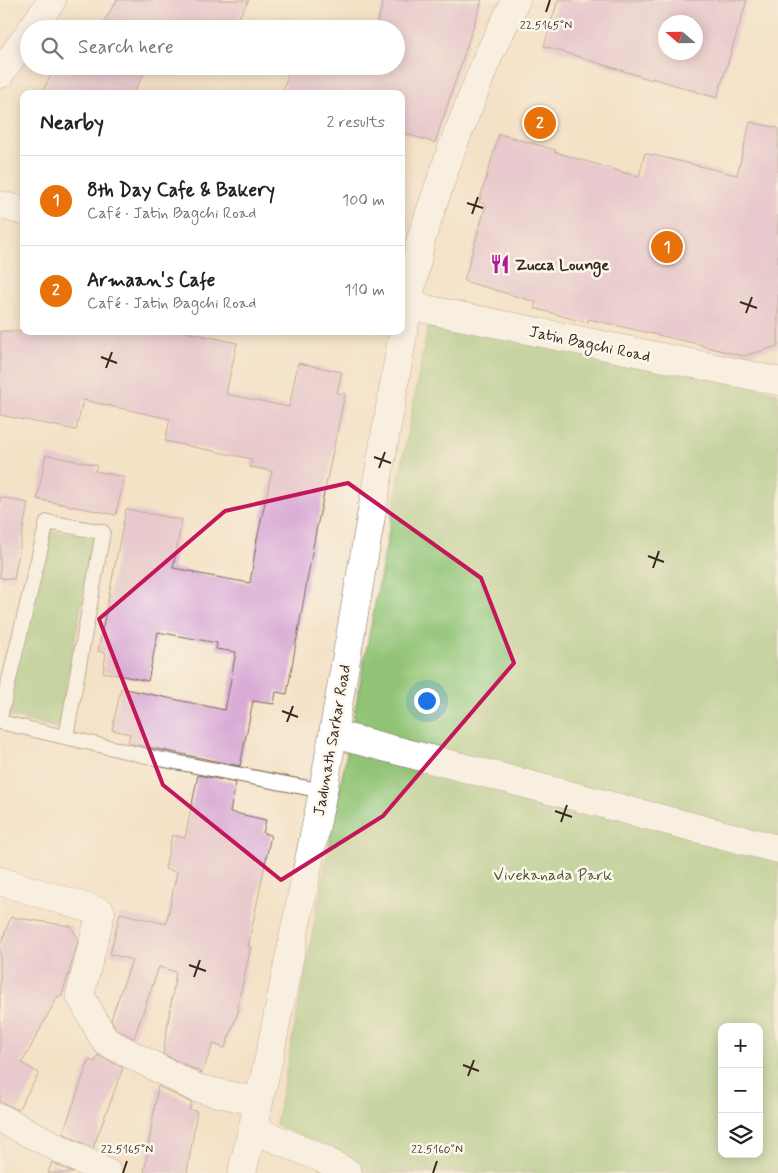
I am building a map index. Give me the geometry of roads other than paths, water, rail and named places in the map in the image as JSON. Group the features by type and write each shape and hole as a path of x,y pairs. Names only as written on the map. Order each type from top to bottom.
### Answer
{"street":[{"path":"38,20 52,0"},
{"name":"Jadunath Sarkar Road","path":"405,301 420,239 451,151 489,54 516,0"},
{"path":"0,74 20,46"},
{"path":"0,205 20,210"},
{"name":"Jatin Bagchi Road","path":"405,305 778,380"},
{"name":"Jadunath Sarkar Road","path":"242,1173 270,1058 323,791 399,335"},
{"path":"333,734 778,849"},
{"path":"0,881 102,912 80,995 105,1041 196,1088 259,1102"},
{"path":"0,1118 107,1173"},
{"path":"252,1129 321,1158 348,1173"}],"lane":[{"path":"0,717 47,522 103,532 66,737"},
{"path":"0,722 155,758 323,791"}],"place":[{"name":"Armaan's Cafe","path":"540,123"},
{"name":"8th Day Cafe & Bakery","path":"667,247"},
{"name":"Zucca Lounge","path":"500,264"}],"park label":[{"name":"Vivekanada Park","path":"553,874"}]}
